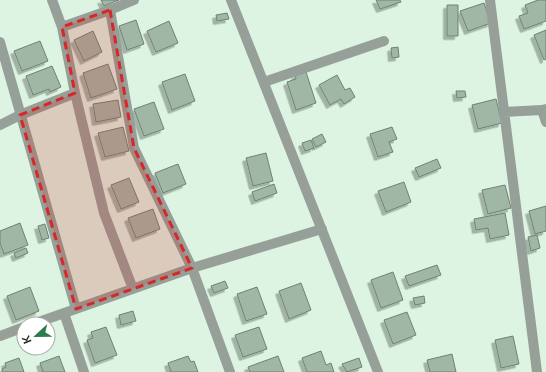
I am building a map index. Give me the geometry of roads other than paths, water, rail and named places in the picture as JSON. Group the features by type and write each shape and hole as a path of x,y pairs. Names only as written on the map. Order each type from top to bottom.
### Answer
{"street":[{"path":"52,0 62,27 75,94 104,213 133,289"},
{"path":"62,27 134,0"},
{"path":"231,0 378,372"},
{"path":"490,0 537,372"},
{"path":"110,10 134,148 192,268 230,372"},
{"path":"264,82 384,41"},
{"path":"0,42 76,309"},
{"path":"0,125 20,115 75,94"},
{"path":"503,112 544,109 546,122"},
{"path":"56,316 192,268 322,229"},
{"path":"64,313 84,372"},
{"path":"0,336 16,330"}]}
